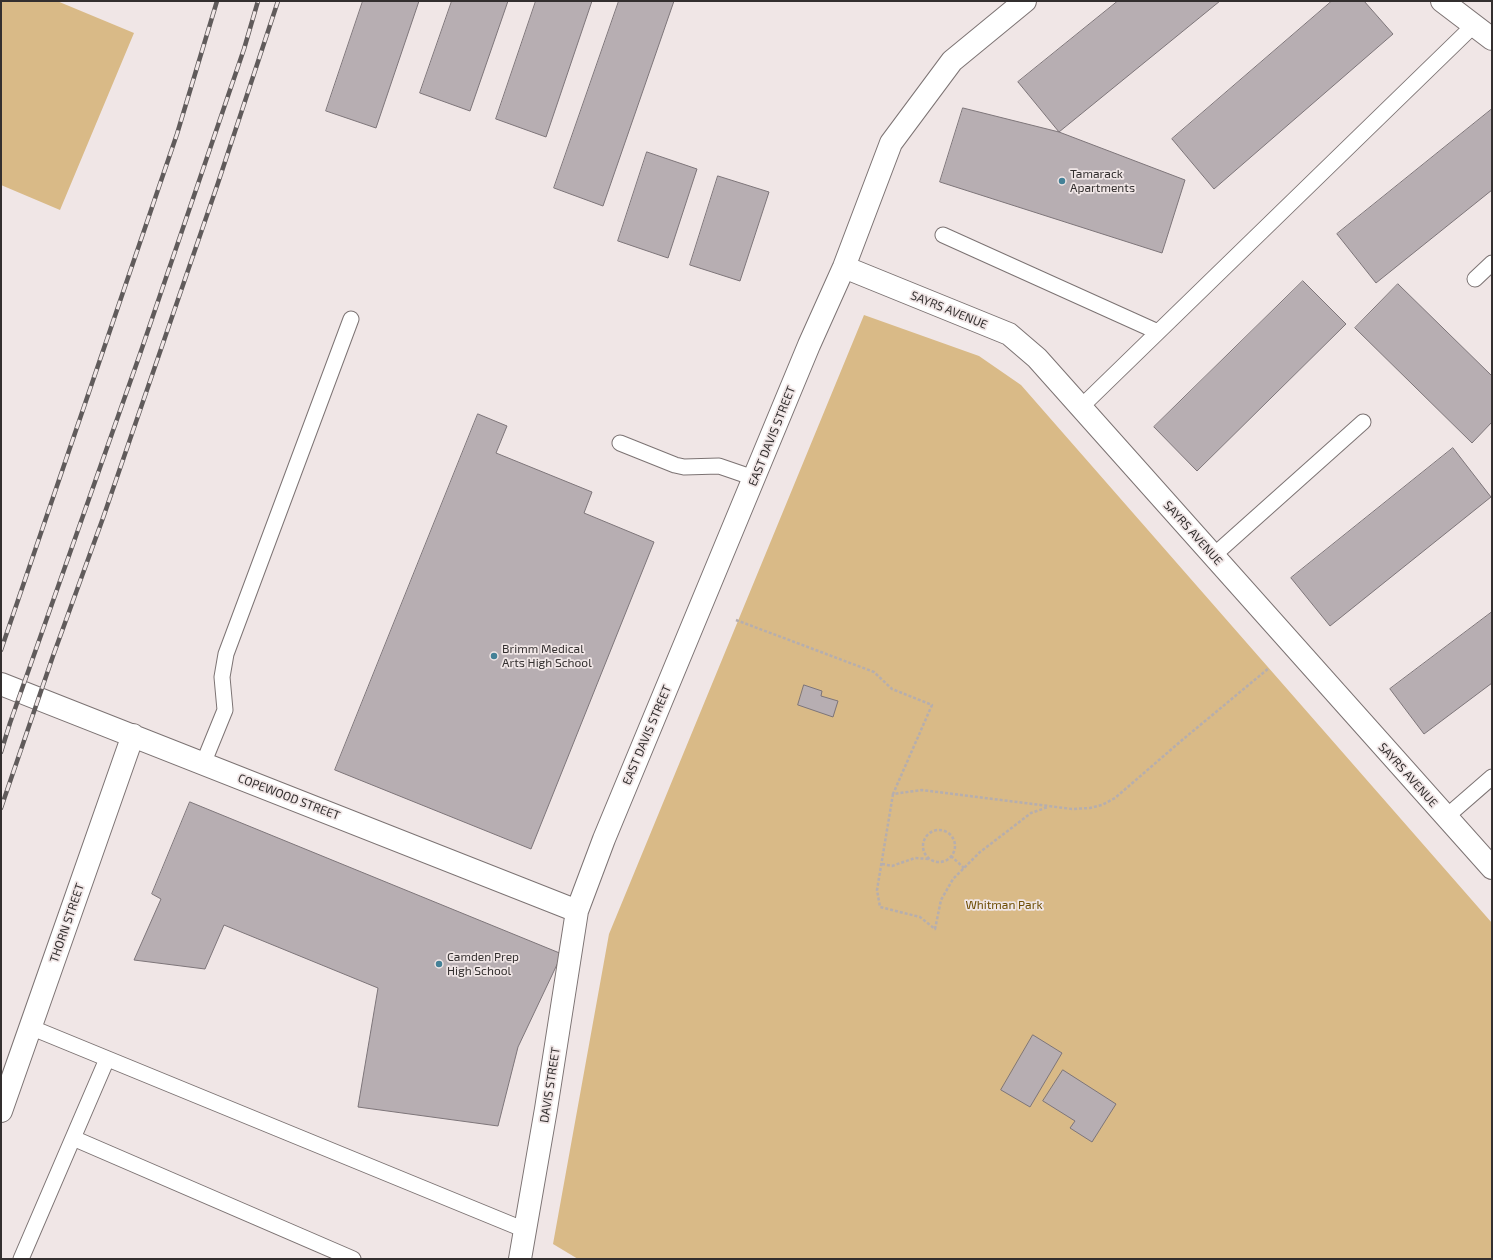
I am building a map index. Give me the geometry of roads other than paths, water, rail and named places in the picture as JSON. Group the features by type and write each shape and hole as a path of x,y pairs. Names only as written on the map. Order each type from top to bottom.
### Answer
{"street":[{"name":"EAST DAVIS STREET","path":"577,911 604,839 809,345 844,267 891,143 952,61 1025,1"},
{"path":"1442,1 1492,39"},
{"name":"SAYRS AVENUE","path":"844,267 1009,334 1037,358 1492,868"},
{"name":"COPEWOOD STREET","path":"1,684 577,911"},
{"name":"THORN STREET","path":"1,1111 132,736"},
{"name":"DAVIS STREET","path":"520,1259 546,1108 577,911"}],"lane":[{"path":"1081,407 1474,25"},
{"path":"943,235 1158,332"},
{"path":"1475,279 1492,263"},
{"path":"203,764 226,710 222,677 226,654 351,318"},
{"path":"1213,556 1363,422"},
{"path":"620,443 675,466 719,466 754,478"},
{"path":"1446,817 1492,777"},
{"path":"30,1027 525,1230"},
{"path":"21,1259 107,1059"},
{"path":"73,1138 353,1259"}],"railway":[{"path":"1,650 177,134 217,1"},
{"path":"1,752 140,354 244,49 258,1"},
{"path":"1,808 53,656 103,518 218,183 278,1"}],"place":[{"name":"Tamarack Apartments","path":"1062,181"},
{"name":"Brimm Medical Arts High School","path":"494,656"},
{"name":"Camden Prep High School","path":"439,964"}],"park label":[{"name":"Whitman Park","path":"1004,905"}]}
